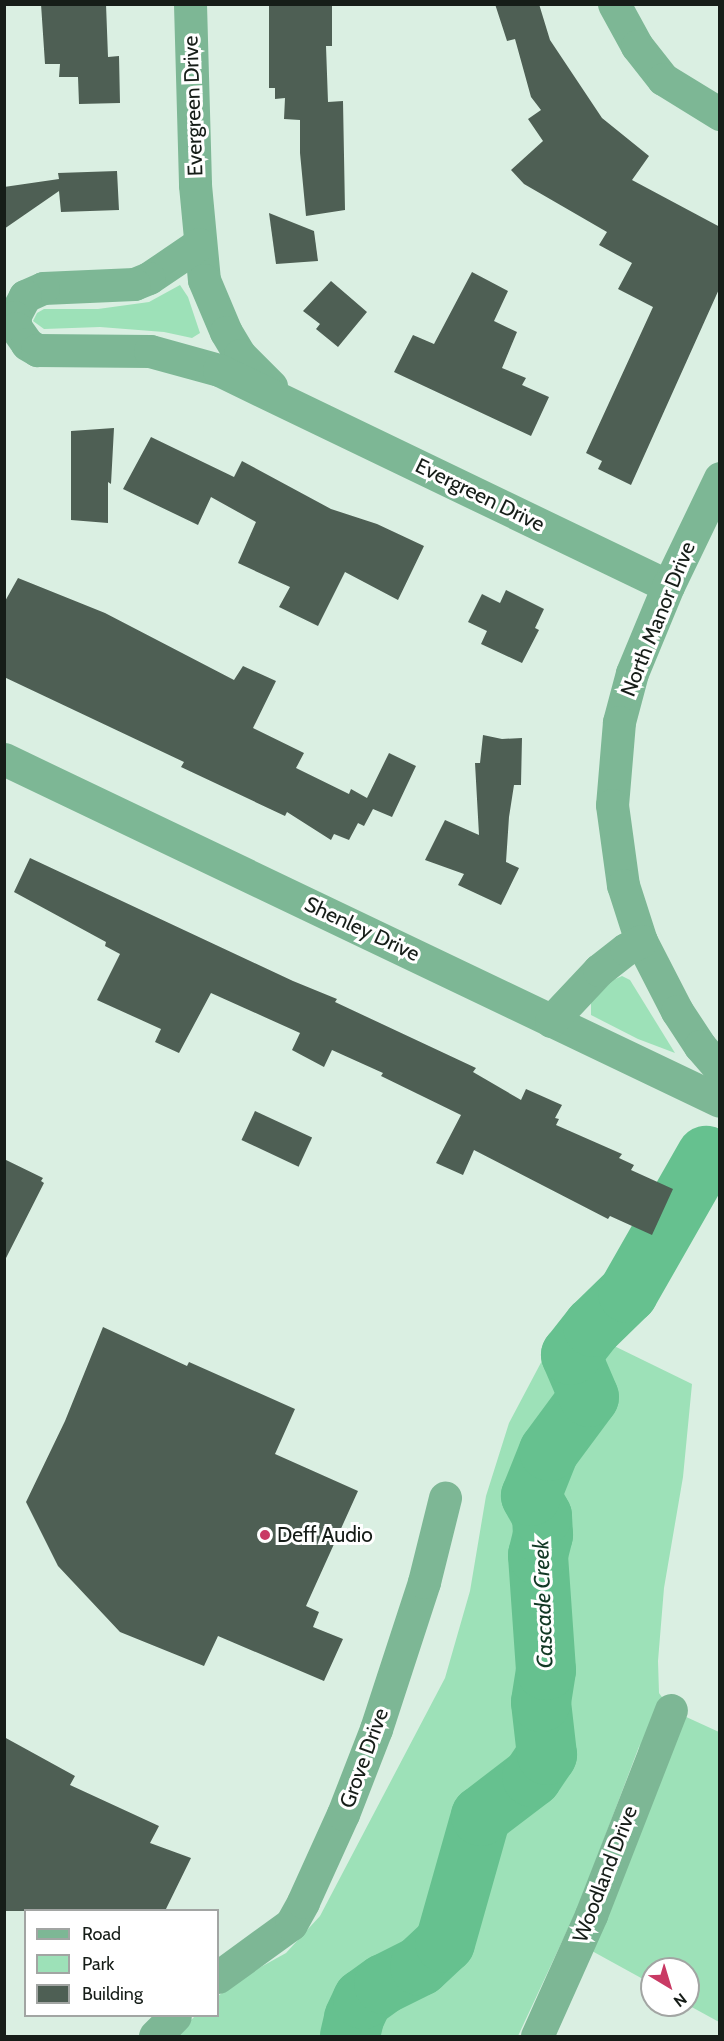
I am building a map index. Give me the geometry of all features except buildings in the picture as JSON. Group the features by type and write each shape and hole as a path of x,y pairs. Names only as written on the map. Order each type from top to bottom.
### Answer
{"street":[{"name":"Evergreen Drive","path":"190,4 199,244 204,280 226,332 240,355 292,404"},
{"path":"614,4 637,46 663,79 720,114"},
{"name":"Evergreen Drive","path":"199,244 149,278 134,284 43,288 25,296 14,316 16,328 27,344 37,350 118,350 174,356 219,370 668,586"},
{"name":"North Manor Drive","path":"720,478 668,586 632,673 619,722 612,805 623,885 641,941 677,1011 700,1046 720,1069"},
{"name":"Shenley Drive","path":"4,759 262,883 428,959 551,1021 720,1101"},
{"path":"551,1021 599,970 626,949 641,941"},
{"name":"Grove Drive","path":"219,1976 291,1924 303,1902 344,1814 376,1730 424,1582 445,1498"},
{"name":"Woodland Drive","path":"537,2037 591,1915 670,1710"},
{"path":"155,2037 174,2017"}],"green space":[{"path":"180,285 188,297 200,333 192,338 164,332 100,327 44,329 33,321 37,313 44,309 98,309 149,302"},
{"path":"622,976 630,980 675,1053 638,1039 591,1015 591,1002 613,980"},
{"path":"563,1321 692,1384 683,1477 664,1588 658,1661 659,1693 671,1710 719,1732 719,2022 700,2012 700,1957 640,1957 640,1977 592,1951 640,1744 579,1905 518,2036 176,2036 194,2017 219,2017 219,1995 243,1977 286,1953 320,1916 445,1678 470,1591 486,1496 509,1423"}],"waterway":[{"name":"Cascade Creek","path":"350,2036 354,2018 363,1999 384,1984 420,1966 445,1943 481,1816 532,1777 547,1755 541,1702 546,1670 538,1555 543,1535 542,1516 531,1496 549,1451 589,1397 571,1355 593,1327 628,1293 706,1156"}],"place":[{"name":"Deff Audio","path":"265,1535"}]}
